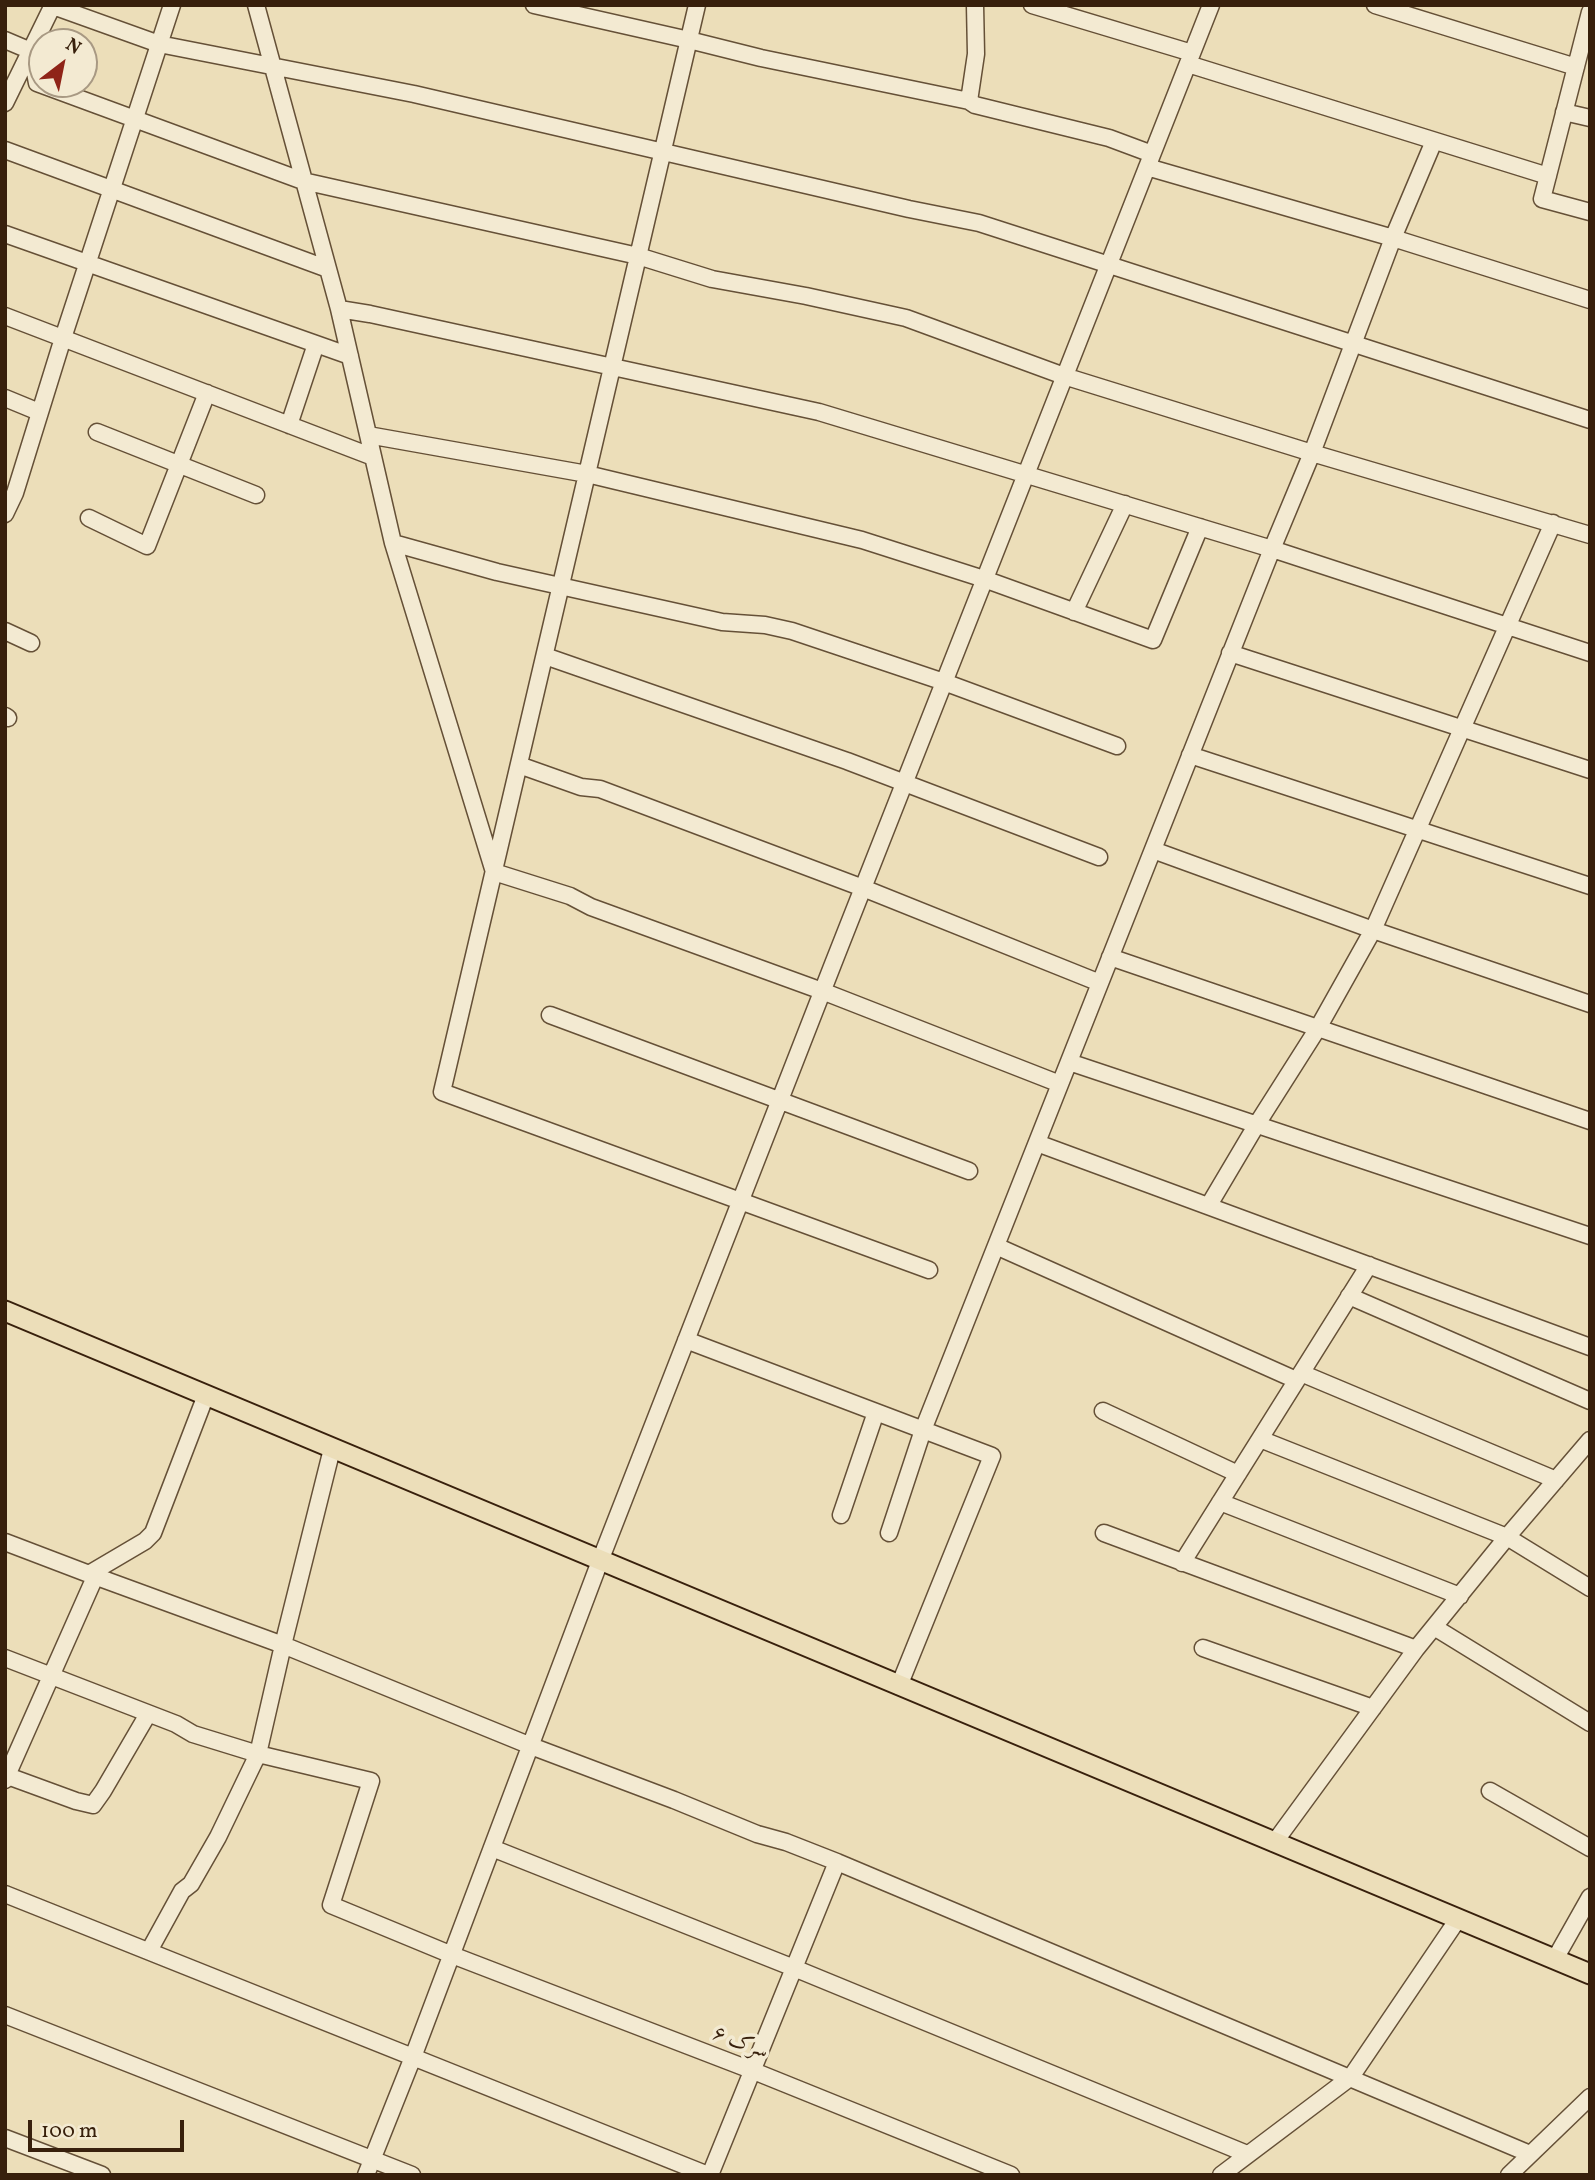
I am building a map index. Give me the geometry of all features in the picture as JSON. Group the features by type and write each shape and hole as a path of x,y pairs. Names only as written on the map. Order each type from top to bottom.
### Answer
{"main road":[{"path":"5,1311 1590,1974"}],"street":[{"path":"5,514 10,491 39,412 172,5"},
{"path":"256,5 339,309 393,543 494,872"},
{"path":"534,5 761,58 969,101 975,105 1109,138 1149,160 1590,300"},
{"path":"697,5 442,1092 929,1270"},
{"path":"969,101 976,54 975,5"},
{"path":"1032,5 1434,141 1548,176"},
{"path":"366,2175 740,1201 1211,5"},
{"path":"1375,5 1576,66"},
{"path":"42,28 53,6 159,44 414,94 979,223 1590,420"},
{"path":"1589,19 1542,199 1590,212"},
{"path":"5,40 28,50"},
{"path":"5,103 28,57"},
{"path":"79,98 303,181 638,256 712,279 906,318 1064,376 1590,535"},
{"path":"1564,112 1590,118"},
{"path":"889,1533 923,1430 1230,653 1312,453 1393,238 1434,141"},
{"path":"5,150 328,270"},
{"path":"5,234 349,356"},
{"path":"339,309 819,412 1272,549 1590,653"},
{"path":"5,316 373,457"},
{"path":"289,425 316,344"},
{"path":"89,518 147,546 206,393"},
{"path":"5,398 39,412"},
{"path":"97,432 256,495"},
{"path":"368,435 587,474 862,540 984,579 1153,640 1200,527"},
{"path":"1074,612 1125,504"},
{"path":"1209,1205 1256,1124 1318,1028 1373,930 1553,523"},
{"path":"393,543 497,572 722,622 765,625 792,631 944,682 1117,746"},
{"path":"5,631 31,643"},
{"path":"1230,653 1590,770"},
{"path":"545,656 848,761 1099,857"},
{"path":"1190,755 1590,886"},
{"path":"519,765 581,787 600,789 863,888 1100,983"},
{"path":"1153,850 1373,930 1590,1004"},
{"path":"494,872 570,896 1060,1084"},
{"path":"1110,957 1590,1121"},
{"path":"550,1015 969,1171"},
{"path":"1069,1062 1590,1236"},
{"path":"1037,1143 1590,1347"},
{"path":"996,1246 1299,1377 1556,1480"},
{"path":"1182,1563 1369,1265"},
{"path":"1349,1296 1590,1401"},
{"path":"686,1340 992,1456 899,1686"},
{"path":"148,1714 93,1805 6,1777 53,1676 92,1576 153,1533 206,1395"},
{"path":"1104,1411 1238,1474"},
{"path":"841,1515 876,1412"},
{"path":"1260,1439 1507,1537 1590,1588"},
{"path":"149,1951 182,1891 191,1884 218,1836 258,1754 332,1449"},
{"path":"1275,1843 1416,1649 1507,1537 1556,1480 1586,1451"},
{"path":"1220,1502 1460,1595"},
{"path":"1104,1533 1416,1649"},
{"path":"5,1542 283,1645 531,1746 836,1862 1530,2154"},
{"path":"1434,1627 1590,1723"},
{"path":"1203,1648 1373,1708"},
{"path":"5,1658 176,1724 193,1734 258,1754"},
{"name":"سرک ۶","path":"258,1754 371,1781 331,1905 1011,2175"},
{"path":"1490,1791 1590,1849"},
{"path":"492,1849 794,1968 1247,2154"},
{"path":"5,1894 709,2175 836,1862"},
{"path":"1555,1959 1590,1897"},
{"path":"1221,2175 1351,2077 1458,1919"},
{"path":"5,2015 412,2175"},
{"path":"1513,2174 1530,2154 1590,2097"},
{"path":"5,2138 102,2175"}]}
